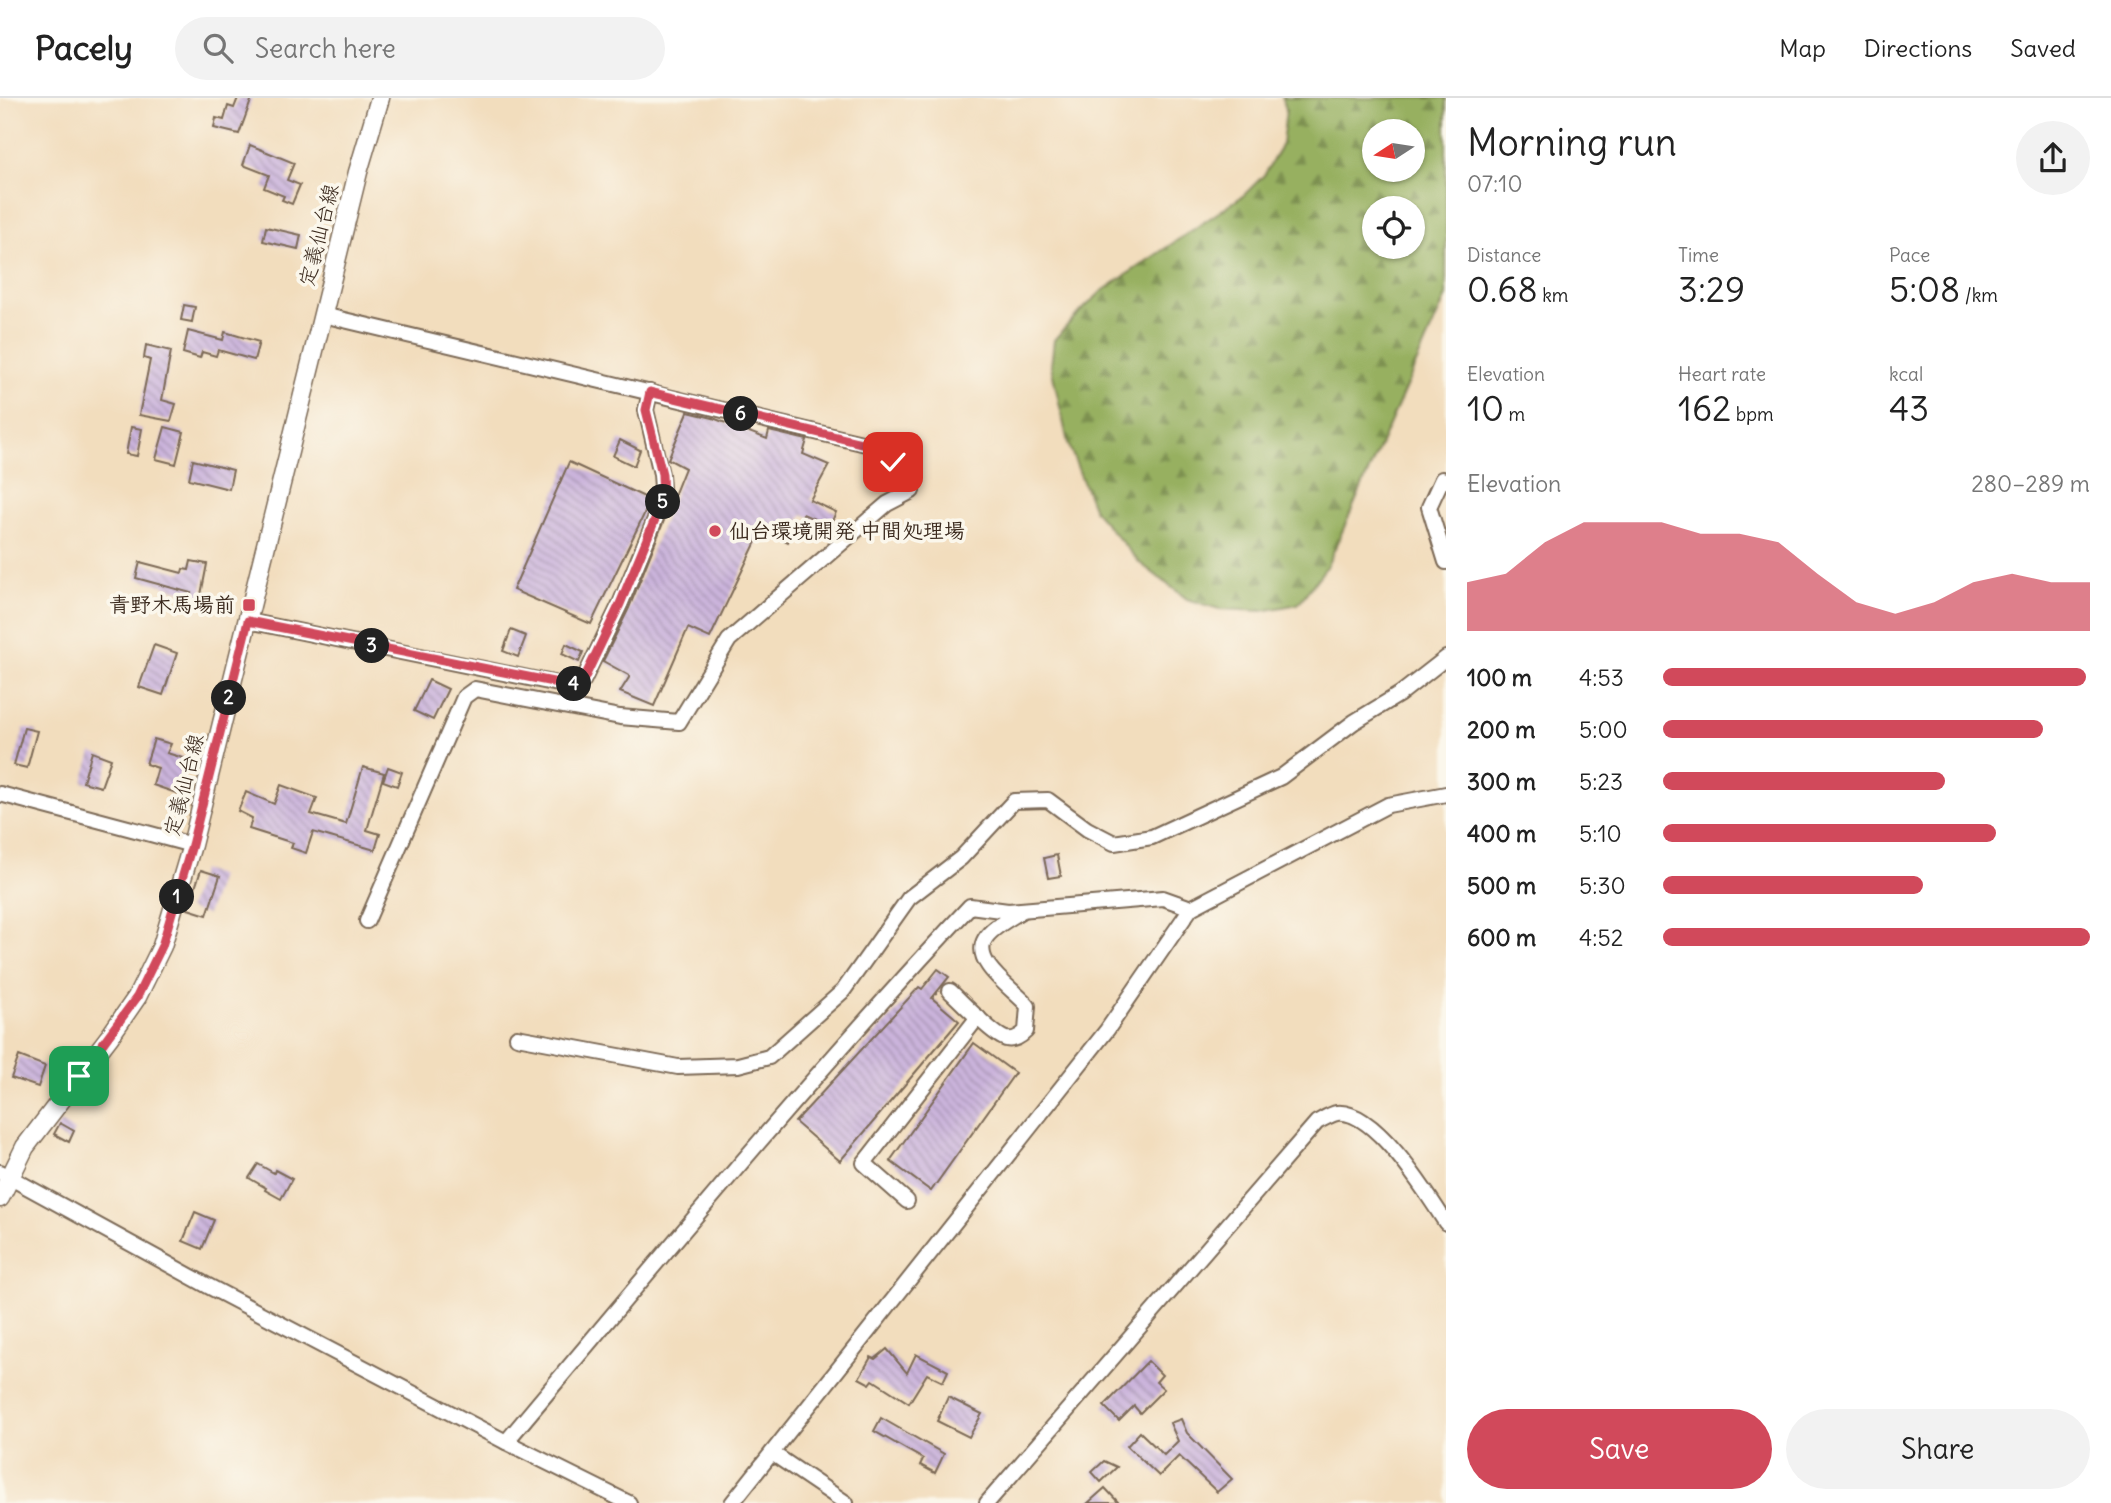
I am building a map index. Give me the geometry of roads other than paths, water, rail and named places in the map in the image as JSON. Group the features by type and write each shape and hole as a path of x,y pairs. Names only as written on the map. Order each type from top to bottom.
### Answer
{"main road":[{"name":"定義仙台線","path":"0,1198 6,1175 137,997 162,946 192,845 358,172 380,98"}],"street":[{"path":"323,315 866,444 893,462 912,491 887,504 729,640 679,722 620,718 475,689 464,697 367,921"},
{"path":"248,621 568,685 583,681 620,604 663,500 662,474 646,410 650,392"},
{"path":"1446,481 1442,479 1429,506 1446,562"},
{"path":"517,1037 678,1067 738,1065 769,1057 843,991 909,898 961,858 1014,801 1048,800 1087,829 1114,843 1152,837 1281,776 1354,722 1400,694 1446,658"},
{"path":"0,794 192,845"},
{"path":"733,1503 1107,1030 1191,908 1388,805 1446,794"},
{"path":"506,1442 787,1107 875,1007 970,906 1008,911 1163,898 1191,908"},
{"path":"950,991 1006,1039 1019,1038 1027,1031 1028,1006 985,964 982,951 985,939 994,929 1022,910"},
{"path":"907,1200 864,1163 978,1017"},
{"path":"987,1503 1317,1122 1338,1113 1354,1117 1373,1128 1400,1156 1446,1223"},
{"path":"6,1175 210,1287 506,1442 629,1503"},
{"path":"772,1453 846,1503"}],"place":[{"name":"仙台環境開発 中間処理場","path":"715,531"},
{"name":"青野木馬場前","path":"249,605"}]}
